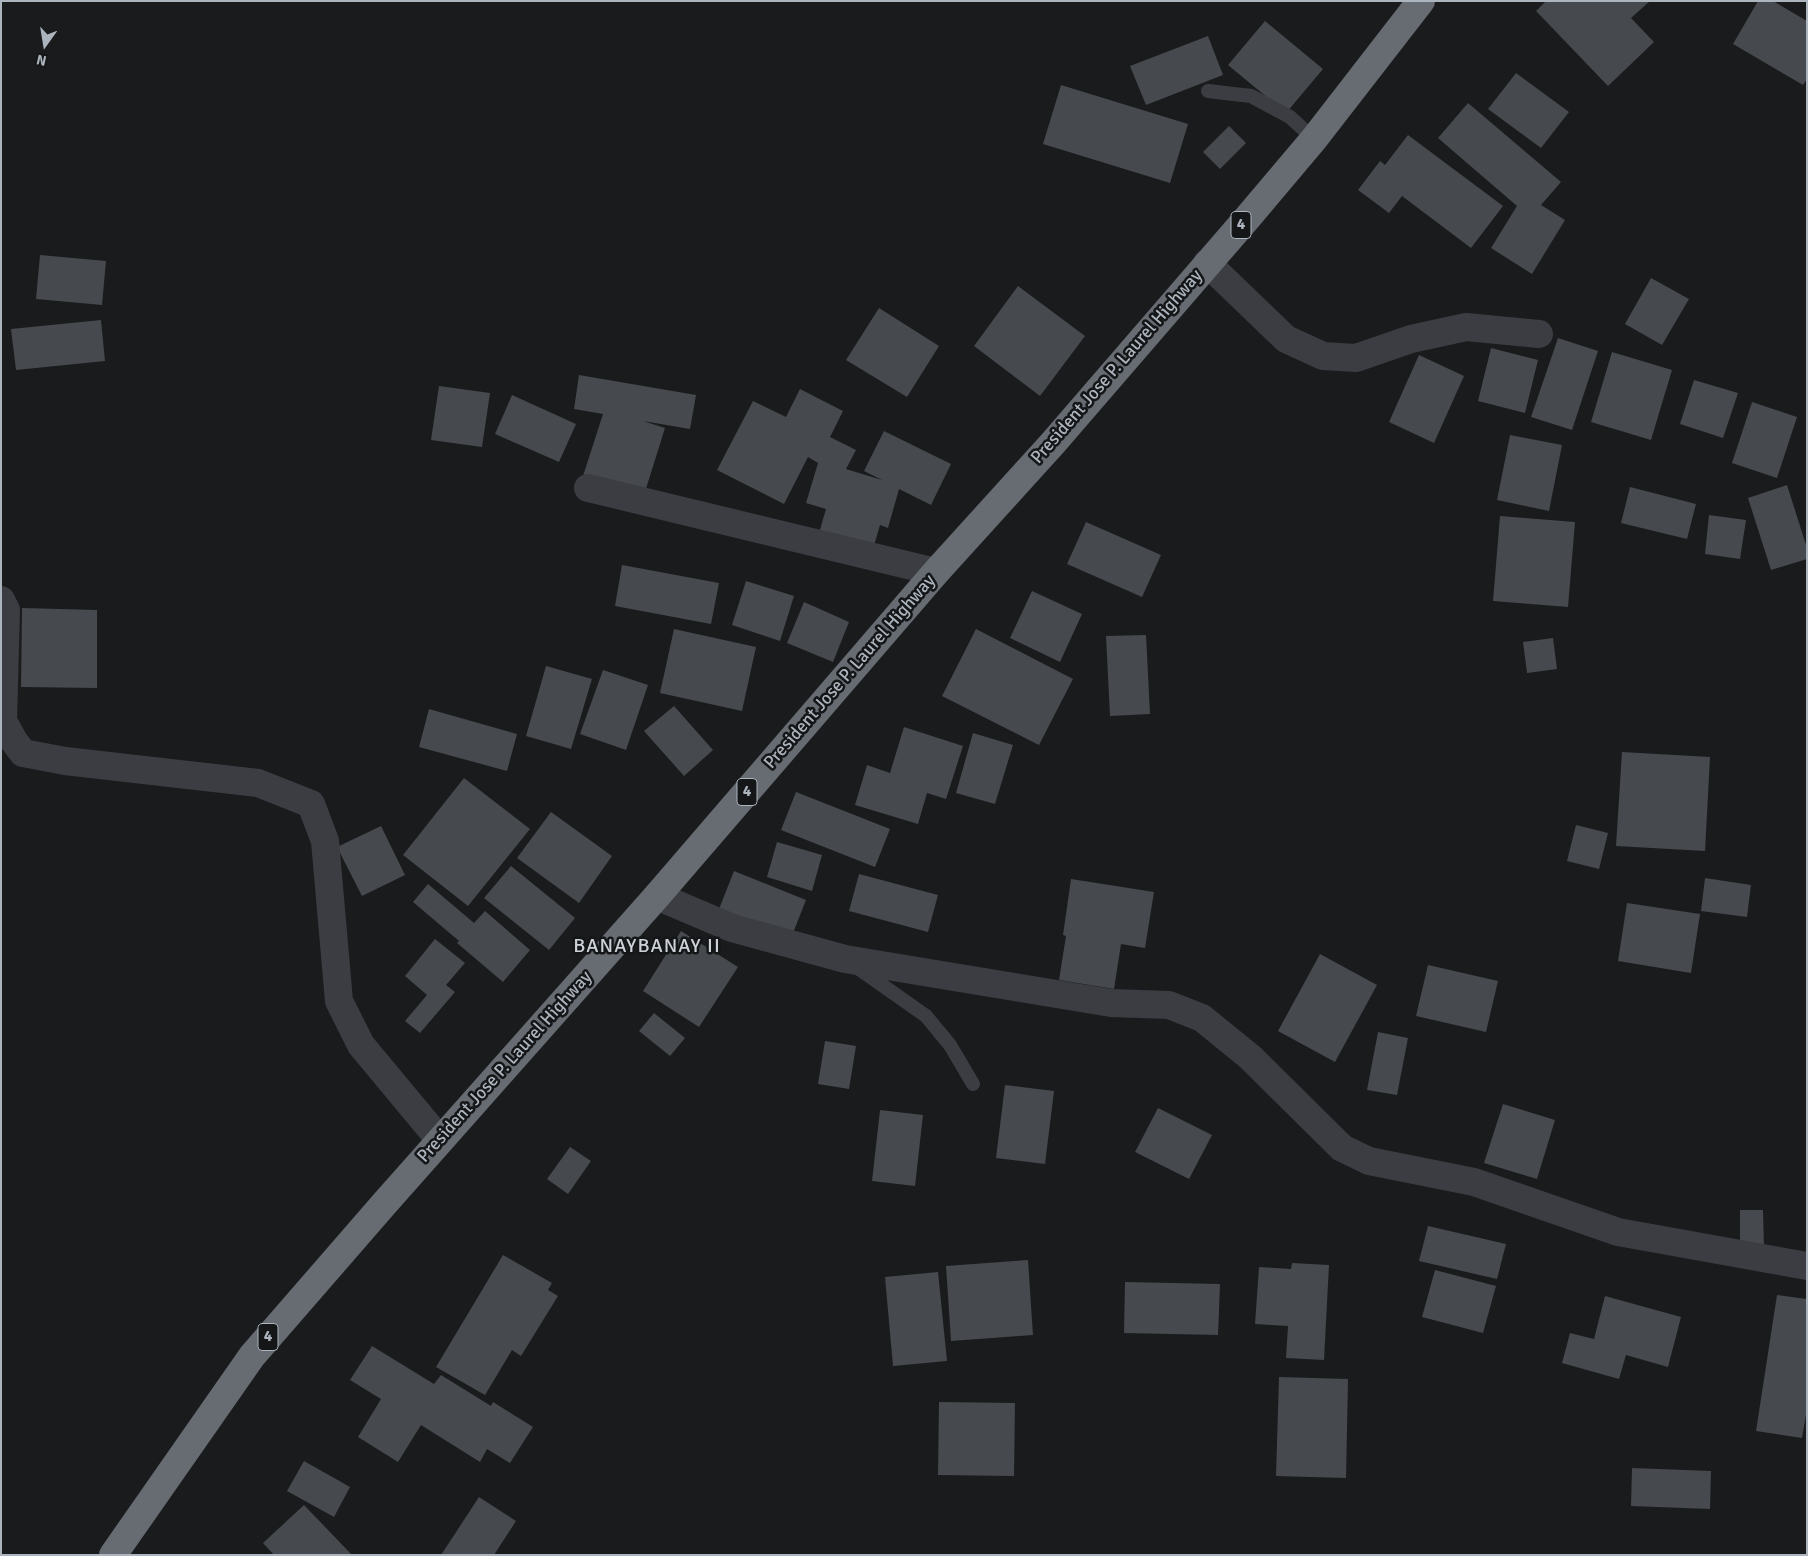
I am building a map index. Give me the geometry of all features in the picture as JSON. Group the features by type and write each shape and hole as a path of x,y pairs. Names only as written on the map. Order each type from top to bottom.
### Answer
{"highway":[{"name":"President Jose P. Laurel Highway","path":"114,1555 252,1356 440,1140 657,896 936,572 1053,443 1314,139 1421,1"}],"street":[{"path":"1207,263 1286,339 1323,356 1356,358 1411,339 1466,327 1538,334"},
{"path":"588,488 936,572"},
{"path":"1,600 6,610 3,721 23,753 65,761 258,782 311,804 325,841 339,1001 361,1045 440,1140"},
{"path":"657,896 732,928 844,959 1111,1003 1169,1005 1202,1018 1250,1058 1342,1148 1369,1161 1474,1182 1618,1232 1807,1266"}],"lane":[{"path":"1208,91 1251,96 1290,117 1314,139"},
{"path":"844,959 926,1016 950,1045 973,1084"}],"building":[{"path":"1546,1 1650,1 1631,18 1654,42 1608,86 1536,11"},
{"path":"1758,1 1773,1 1807,21 1807,79 1803,85 1733,44"},
{"path":"1265,21 1323,69 1286,113 1228,65"},
{"path":"1208,36 1223,75 1146,105 1130,66"},
{"path":"1516,73 1569,112 1541,148 1488,109"},
{"path":"1061,85 1188,124 1170,183 1043,144"},
{"path":"1468,103 1561,182 1541,205 1565,220 1532,274 1491,248 1517,206 1438,138"},
{"path":"1229,126 1246,143 1220,169 1203,152"},
{"path":"1408,135 1503,206 1471,248 1402,196 1389,213 1358,190 1380,161 1385,165"},
{"path":"40,255 106,261 102,305 36,299"},
{"path":"1651,278 1689,299 1662,345 1625,324"},
{"path":"1018,286 1085,336 1040,396 974,346"},
{"path":"879,308 939,346 907,397 846,360"},
{"path":"101,320 105,361 16,370 11,329"},
{"path":"1558,338 1598,351 1572,430 1531,417"},
{"path":"1491,348 1538,360 1525,413 1478,401"},
{"path":"1612,352 1672,370 1651,440 1591,422"},
{"path":"1419,355 1464,376 1434,443 1389,422"},
{"path":"579,375 696,395 690,429 643,421 665,428 644,495 583,476 603,414 574,409"},
{"path":"1694,380 1738,393 1723,438 1680,424"},
{"path":"439,386 490,393 482,447 431,440"},
{"path":"800,389 843,411 830,437 856,450 846,469 882,480 864,471 884,431 951,464 931,505 899,489 888,528 880,525 873,549 819,533 826,509 806,503 818,463 808,457 784,504 717,470 753,401 786,417"},
{"path":"512,395 576,424 559,462 495,434"},
{"path":"1752,402 1797,417 1777,478 1732,463"},
{"path":"1510,435 1562,445 1549,511 1497,500"},
{"path":"1787,485 1807,548 1807,559 1771,570 1748,498"},
{"path":"1630,487 1696,504 1687,539 1621,523"},
{"path":"1709,515 1746,520 1740,559 1705,554"},
{"path":"1500,516 1575,522 1568,607 1493,601"},
{"path":"1086,522 1161,555 1142,597 1067,564"},
{"path":"622,565 719,583 711,624 615,606"},
{"path":"746,581 794,596 780,641 732,625"},
{"path":"1032,591 1082,614 1060,662 1010,638"},
{"path":"804,602 849,622 833,662 787,643"},
{"path":"22,608 97,610 97,688 21,687"},
{"path":"674,629 756,647 742,711 660,693"},
{"path":"976,629 1073,679 1039,745 942,696"},
{"path":"1146,635 1150,714 1110,716 1106,636"},
{"path":"1553,638 1557,669 1527,673 1523,642"},
{"path":"546,666 592,679 571,749 526,736"},
{"path":"603,670 648,685 626,750 580,734"},
{"path":"674,706 713,750 684,776 644,731"},
{"path":"429,709 517,734 507,771 419,747"},
{"path":"904,727 963,746 946,799 927,793 918,824 855,805 867,765 890,773"},
{"path":"973,733 1013,745 995,804 956,793"},
{"path":"1622,752 1710,757 1705,851 1616,846"},
{"path":"464,778 530,829 468,906 403,855"},
{"path":"796,792 890,829 875,867 781,830"},
{"path":"551,812 612,856 579,903 517,858"},
{"path":"1576,825 1608,833 1599,869 1567,861"},
{"path":"381,826 405,875 362,896 337,847"},
{"path":"777,842 822,855 812,891 767,877"},
{"path":"511,866 575,918 549,950 484,898"},
{"path":"734,871 806,900 791,938 719,909"},
{"path":"859,874 938,895 928,932 849,911"},
{"path":"1705,878 1751,885 1747,917 1701,911"},
{"path":"1071,879 1154,892 1145,948 1121,944 1114,989 1059,980 1066,936 1063,935"},
{"path":"428,884 474,923 485,911 530,950 503,982 413,902"},
{"path":"1627,903 1700,914 1691,973 1618,961"},
{"path":"681,931 738,967 699,1027 643,991"},
{"path":"435,939 465,963 446,985 455,992 420,1033 405,1021 427,995 405,976"},
{"path":"1320,954 1377,985 1335,1062 1278,1031"},
{"path":"1428,965 1498,981 1486,1032 1416,1016"},
{"path":"654,1013 685,1038 670,1056 639,1031"},
{"path":"1378,1032 1408,1038 1397,1095 1367,1090"},
{"path":"825,1041 856,1046 849,1089 818,1084"},
{"path":"1005,1085 1054,1091 1045,1164 996,1158"},
{"path":"1503,1104 1555,1120 1537,1179 1484,1163"},
{"path":"1158,1108 1212,1135 1189,1179 1135,1152"},
{"path":"880,1110 923,1115 915,1186 872,1181"},
{"path":"570,1147 591,1161 568,1194 547,1179"},
{"path":"1740,1210 1763,1210 1764,1249 1740,1249"},
{"path":"1428,1226 1506,1244 1497,1279 1419,1261"},
{"path":"503,1255 552,1283 548,1290 558,1296 521,1356 512,1350 485,1395 436,1367"},
{"path":"1028,1260 1033,1335 951,1341 946,1266"},
{"path":"1292,1263 1329,1265 1324,1360 1286,1358 1288,1326 1255,1324 1259,1267 1291,1269"},
{"path":"1435,1270 1496,1286 1483,1333 1422,1317"},
{"path":"938,1272 947,1361 893,1366 885,1277"},
{"path":"1125,1282 1220,1284 1218,1335 1124,1333"},
{"path":"1777,1295 1807,1299 1807,1408 1802,1438 1756,1431"},
{"path":"1605,1296 1681,1317 1668,1367 1626,1355 1619,1379 1562,1363 1570,1333 1594,1339"},
{"path":"372,1346 434,1384 441,1375 491,1406 493,1402 533,1427 510,1463 487,1449 480,1462 421,1425 398,1462 358,1437 381,1399 350,1380"},
{"path":"1279,1377 1348,1379 1346,1478 1276,1476"},
{"path":"939,1402 1015,1403 1014,1476 938,1475"},
{"path":"304,1461 350,1487 334,1517 287,1491"},
{"path":"1632,1468 1711,1471 1710,1509 1631,1506"},
{"path":"479,1497 516,1521 494,1555 441,1555"},
{"path":"304,1505 352,1555 274,1555 263,1543"}],"district":[{"name":"BANAYBANAY II","path":"647,947"}]}
